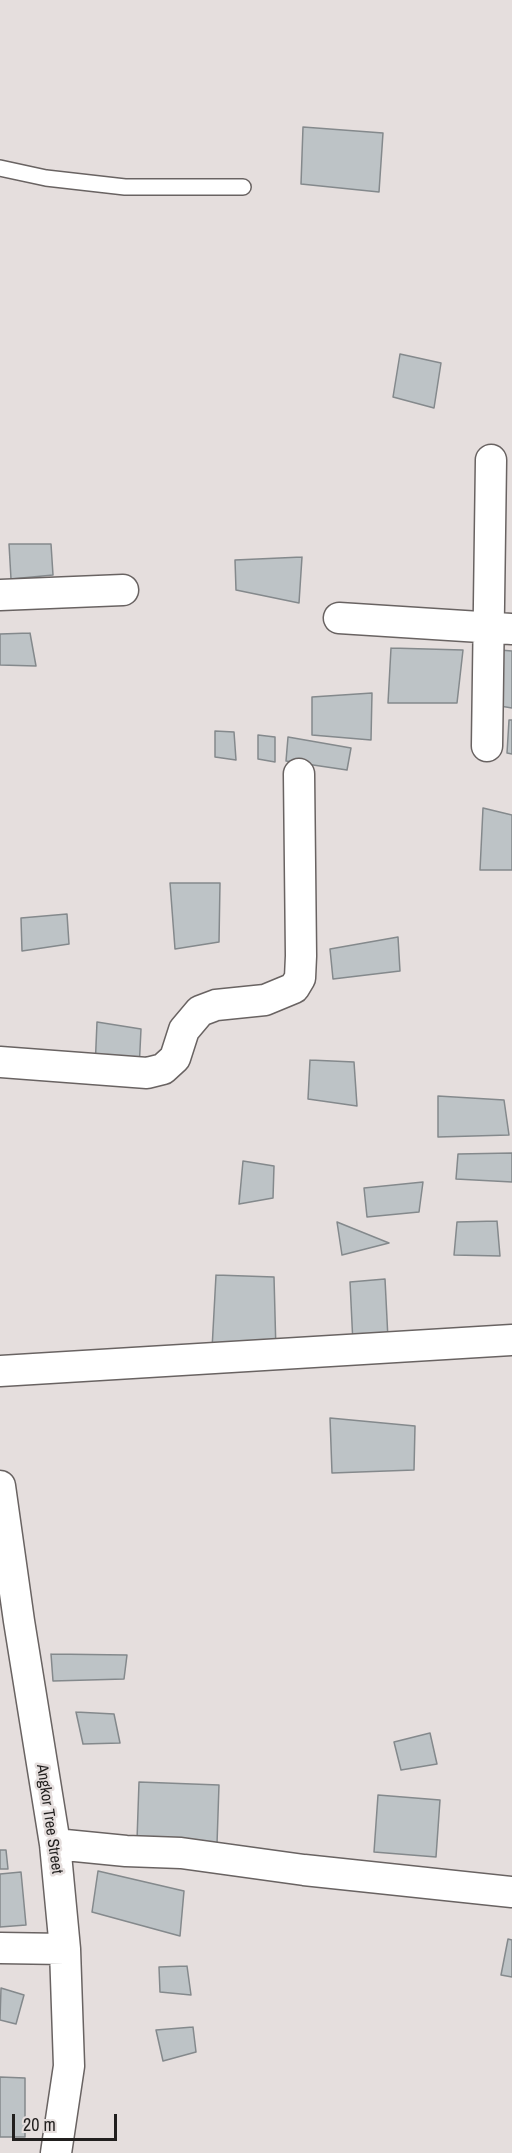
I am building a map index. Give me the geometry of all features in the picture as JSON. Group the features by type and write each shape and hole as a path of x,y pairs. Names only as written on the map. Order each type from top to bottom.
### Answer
{"street":[{"path":"487,746 501,629 491,460"},
{"path":"0,595 123,590"},
{"path":"339,618 501,629"},
{"path":"0,1062 147,1073 163,1069 175,1058 183,1030 200,1011 216,1005 266,1000 294,988 300,978 301,956 299,774"},
{"path":"0,1371 512,1340"},
{"name":"Angkor Tree Street","path":"0,1486 9,1621 55,1844 65,1949 69,2066 56,2153"},
{"path":"55,1844 126,1851 181,1853 315,1871 512,1892"},
{"path":"0,1948 65,1949"}],"lane":[{"path":"0,168 46,178 125,187 243,187"}],"building":[{"path":"303,127 383,133 379,192 301,184"},
{"path":"400,354 441,363 434,408 393,397"},
{"path":"9,544 51,544 53,575 11,579"},
{"path":"302,557 299,603 236,590 235,560"},
{"path":"30,633 36,666 0,665 0,634"},
{"path":"391,648 463,650 457,703 388,703"},
{"path":"500,650 512,651 512,708 500,706"},
{"path":"372,693 371,740 312,735 312,697"},
{"path":"509,720 512,720 512,754 507,753"},
{"path":"215,731 234,732 236,760 215,757"},
{"path":"258,735 275,737 275,762 258,759"},
{"path":"288,737 351,748 347,770 286,761"},
{"path":"483,808 512,815 512,870 480,870"},
{"path":"170,883 220,883 219,942 175,949"},
{"path":"67,914 69,944 22,951 21,918"},
{"path":"398,937 400,971 333,979 330,949"},
{"path":"97,1022 141,1029 139,1070 95,1069"},
{"path":"310,1060 354,1062 357,1106 308,1099"},
{"path":"438,1096 504,1100 509,1135 438,1137"},
{"path":"512,1153 512,1182 456,1179 458,1154"},
{"path":"243,1161 274,1166 273,1198 239,1204"},
{"path":"423,1182 419,1212 367,1217 364,1188"},
{"path":"497,1221 500,1256 454,1255 457,1222"},
{"path":"337,1222 389,1243 342,1255"},
{"path":"216,1275 274,1277 276,1352 212,1349"},
{"path":"385,1279 388,1339 353,1344 350,1282"},
{"path":"330,1418 415,1426 414,1470 332,1473"},
{"path":"51,1654 127,1655 124,1679 53,1681"},
{"path":"76,1712 114,1714 120,1743 83,1744"},
{"path":"430,1733 437,1764 401,1770 394,1742"},
{"path":"139,1782 219,1785 217,1844 137,1840"},
{"path":"378,1795 440,1800 436,1857 374,1852"},
{"path":"0,1850 6,1850 8,1869 0,1869"},
{"path":"98,1871 184,1891 180,1936 92,1912"},
{"path":"21,1872 26,1925 0,1927 0,1874"},
{"path":"508,1939 512,1940 512,1977 501,1975"},
{"path":"187,1966 191,1995 160,1992 159,1967"},
{"path":"1,1988 24,1995 16,2024 0,2020"},
{"path":"193,2027 196,2052 163,2061 156,2030"},
{"path":"0,2077 25,2078 25,2137 0,2137"}]}
